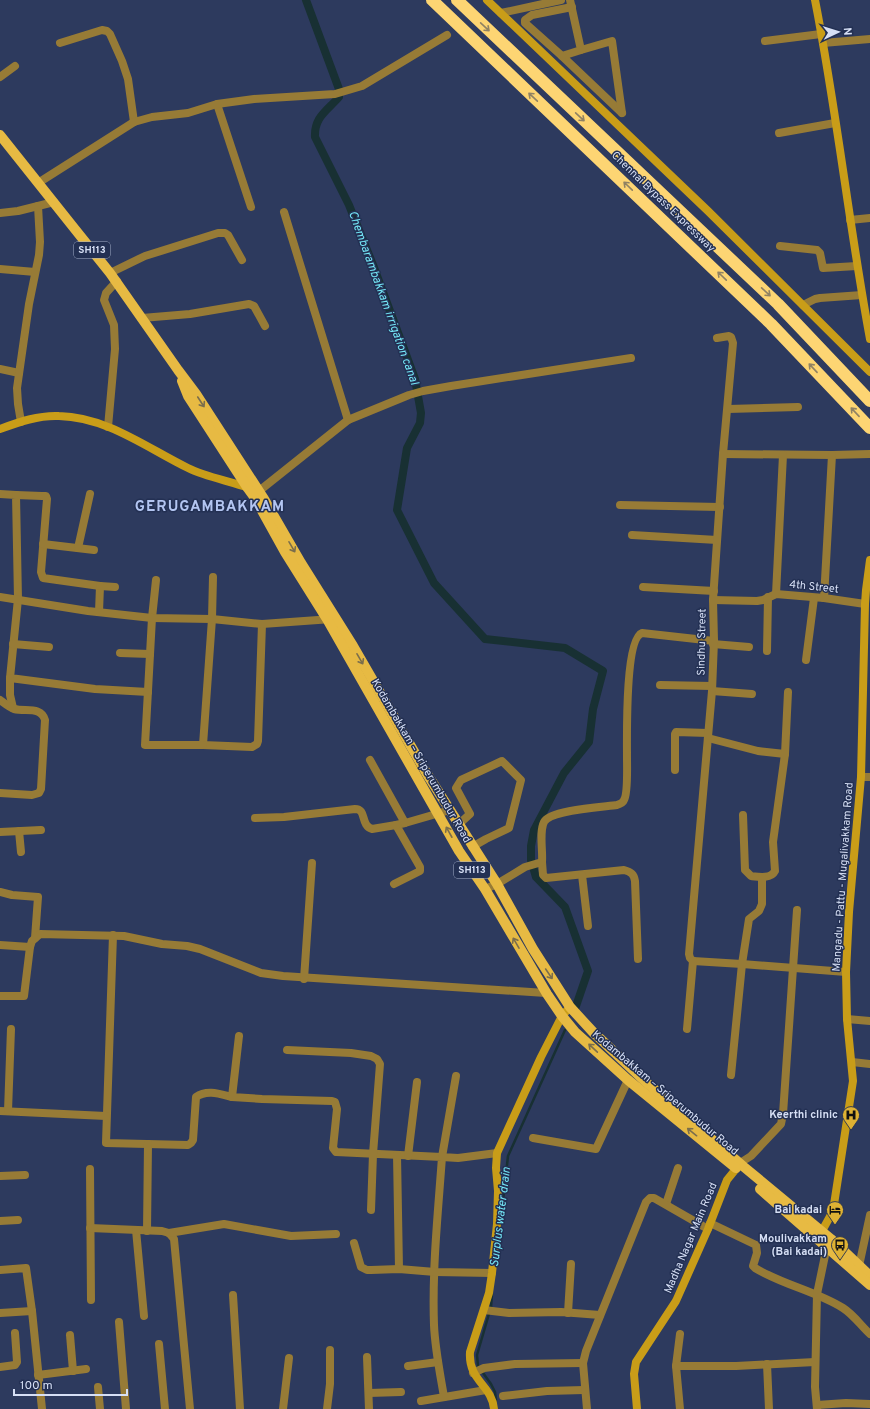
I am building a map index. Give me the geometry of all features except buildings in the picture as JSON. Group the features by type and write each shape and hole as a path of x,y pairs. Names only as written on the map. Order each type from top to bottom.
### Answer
{"highway":[{"name":"Chennai Bypass Expressway","path":"432,0 771,324 870,428"},
{"name":"Chennai Bypass Expressway","path":"457,0 778,304 870,401"}],"main road":[{"name":"Kodambakkam – Sriperumbudur Road","path":"0,135 117,281 178,370 194,390 259,491 459,851 485,889 546,993 562,1016 575,1032 628,1080 738,1166 820,1234 870,1285"},
{"name":"Kodambakkam – Sriperumbudur Road","path":"178,370 188,396 246,487 255,498 285,552 331,619 352,646 427,774 472,847 497,884 533,950 570,1006 593,1032 738,1166"},
{"name":"Kodambakkam – Sriperumbudur Road","path":"829,1243 860,1266 870,1276"}],"street":[{"path":"487,0 708,211 870,372"},
{"path":"501,13 561,0"},
{"path":"815,0 870,339"},
{"path":"562,56 612,42 622,113 524,20 532,15 571,4 581,50"},
{"path":"60,43 102,30 107,31 110,34 128,79 134,122"},
{"path":"38,183 134,122 152,117 188,113 217,104 254,99 335,94 346,91 362,86 447,35"},
{"path":"765,41 822,38 870,39"},
{"path":"0,77 15,66"},
{"path":"217,104 251,207"},
{"path":"780,133 835,123"},
{"path":"0,213 18,211 54,202"},
{"path":"21,422 17,388 29,304 40,242 38,206"},
{"path":"284,212 348,420"},
{"path":"850,220 870,218"},
{"path":"110,273 145,256 218,233 225,233 228,235 242,260"},
{"path":"780,246 817,250 820,253 822,266 824,268 857,266"},
{"path":"0,269 35,272"},
{"path":"108,427 115,349 114,325 104,300 106,293 117,281"},
{"path":"803,305 814,299 862,295"},
{"path":"142,318 196,314 245,304 254,306 265,326"},
{"name":"Sindhu Street","path":"687,1029 693,961 689,954 712,688 713,600 733,339 731,336 717,338"},
{"path":"0,429 30,419 59,416 86,419 119,431 190,469 259,491 348,420 408,396 424,391 631,358"},
{"path":"0,369 19,373"},
{"path":"728,409 798,407"},
{"path":"724,454 870,454"},
{"path":"767,651 783,455"},
{"path":"824,598 832,455"},
{"path":"0,494 46,496 41,572 43,578 115,587"},
{"path":"78,548 90,494"},
{"path":"13,708 10,695 10,678 18,599 16,495"},
{"path":"620,504 720,507"},
{"path":"632,536 717,540"},
{"path":"43,544 94,550"},
{"name":"Mangadu - Pattu - Mugalivakkam Road","path":"820,1234 833,1211 853,1081 847,1019 846,972 850,904 861,777 865,604 870,560"},
{"path":"203,745 212,619 213,577"},
{"path":"156,580 152,618 145,744 252,747 257,744 262,624"},
{"path":"99,612 100,586"},
{"path":"644,587 714,591"},
{"name":"4th Street","path":"713,600 757,601 772,595 824,598 865,604"},
{"path":"0,597 99,612 152,618 212,619 262,624 331,619"},
{"path":"806,660 814,598"},
{"path":"638,959 634,875 631,872 624,870 546,878 543,875 539,863 543,826 547,819 553,815 568,811 617,805 622,803 625,799 627,774 629,667 637,636 642,633 749,647"},
{"path":"13,644 49,648"},
{"path":"120,653 150,654"},
{"path":"10,678 95,689 148,692"},
{"path":"660,685 712,688 752,694"},
{"path":"743,815 745,870 751,876 762,877 771,875 775,871 773,842 785,754 788,692"},
{"path":"0,700 13,708 38,710 44,716 45,720 41,789 36,794 0,793"},
{"path":"675,770 675,734 679,732 708,736 758,751 785,754"},
{"path":"370,760 406,823"},
{"path":"459,824 470,814 458,795 456,788 457,785 461,780 502,761 521,780 509,828 486,838 472,847"},
{"path":"861,777 870,777"},
{"path":"254,818 284,817 358,809 362,812 365,823 372,829 406,823 450,810"},
{"path":"394,884 420,871 396,825"},
{"path":"0,832 41,830"},
{"path":"19,831 21,852"},
{"path":"304,979 312,862"},
{"path":"485,889 497,884 525,867 539,863"},
{"path":"582,875 588,926"},
{"path":"732,1075 742,964 749,919 759,911 762,904 762,877"},
{"path":"0,892 12,895 38,897 35,938"},
{"path":"738,1166 751,1156 781,1124 784,1114 797,910"},
{"path":"0,996 24,996 30,947 32,941 40,934 113,935 162,944 188,946 200,949 261,972 304,979 546,993"},
{"path":"113,935 106,1143 184,1146 191,1143 193,1140 196,1097 198,1095 211,1092 232,1097 335,1102 337,1109 334,1151 345,1154 458,1158 497,1153"},
{"path":"0,945 30,947"},
{"path":"693,961 846,972"},
{"path":"494,1409 490,1394 486,1390 478,1371 470,1362 470,1352 488,1311 497,1224 497,1153 541,1057 562,1016 570,1006"},
{"path":"847,1019 870,1021"},
{"path":"10,1029 4,1111 106,1116"},
{"path":"232,1097 239,1036"},
{"path":"286,1050 351,1053 371,1056 377,1059 380,1064 373,1154 371,1210"},
{"path":"852,1062 870,1064"},
{"path":"444,1397 434,1325 435,1272 442,1157 456,1076"},
{"path":"533,1138 596,1149 628,1080"},
{"path":"408,1156 417,1082"},
{"path":"147,1230 148,1144"},
{"path":"397,1156 399,1269"},
{"name":"Madha Nagar Main Road","path":"637,1409 634,1374 636,1362 676,1301 709,1226 727,1180 738,1166"},
{"path":"666,1204 678,1168"},
{"path":"90,1169 91,1300"},
{"path":"0,1176 25,1175"},
{"path":"587,1409 584,1390 583,1363 600,1315 646,1202 650,1198 654,1198 709,1226 756,1245 757,1253 753,1266 755,1268 792,1286 817,1294 844,1309 870,1334"},
{"path":"860,1266 870,1215"},
{"path":"0,1221 18,1220"},
{"path":"90,1228 147,1230 170,1233 224,1224 291,1236 336,1234"},
{"path":"136,1230 144,1316"},
{"path":"170,1233 174,1239 175,1245 190,1409"},
{"path":"354,1243 361,1267 363,1269 492,1273"},
{"path":"829,1243 817,1294 815,1362 817,1407 846,1403 870,1404"},
{"path":"568,1313 571,1264"},
{"path":"0,1270 26,1268 42,1409"},
{"path":"233,1295 240,1409"},
{"path":"0,1313 32,1311"},
{"path":"488,1311 509,1313 568,1313 600,1315"},
{"path":"119,1322 126,1409"},
{"path":"0,1367 15,1365 17,1362 15,1333"},
{"path":"680,1334 676,1366 680,1409"},
{"path":"70,1335 73,1371"},
{"path":"159,1344 165,1409"},
{"path":"327,1409 330,1384 330,1350"},
{"path":"367,1357 369,1409"},
{"path":"283,1409 289,1358"},
{"path":"408,1366 438,1362"},
{"path":"676,1366 736,1366 815,1362"},
{"path":"478,1371 515,1364 583,1363"},
{"path":"767,1364 769,1409"},
{"path":"38,1375 86,1369"},
{"path":"98,1386 100,1409"},
{"path":"421,1400 486,1390"},
{"path":"503,1396 547,1391 584,1390"},
{"path":"369,1393 401,1392"}],"waterway":[{"name":"Chembarambakkam irrigation canal","path":"306,0 339,89 339,97 319,119 315,130 315,137 349,205 415,379 421,413 420,423 407,448 397,510 434,583 485,639 565,648 603,671 593,709 589,742 564,773 534,830 531,846 531,860 536,877 565,907 588,971 575,1009"},
{"name":"Surplus water drain","path":"501,1219 508,1156 565,1030"},
{"name":"Surplus water drain","path":"492,1294 491,1307 477,1355 478,1366 491,1384 495,1392 496,1401"}],"place":[{"name":"Keerthi clinic","path":"851,1130"},
{"name":"Bai kadai","path":"835,1225"},
{"name":"Moulivakkam (Bai kadai)","path":"840,1260"}],"district":[{"name":"GERUGAMBAKKAM","path":"210,507"}]}
